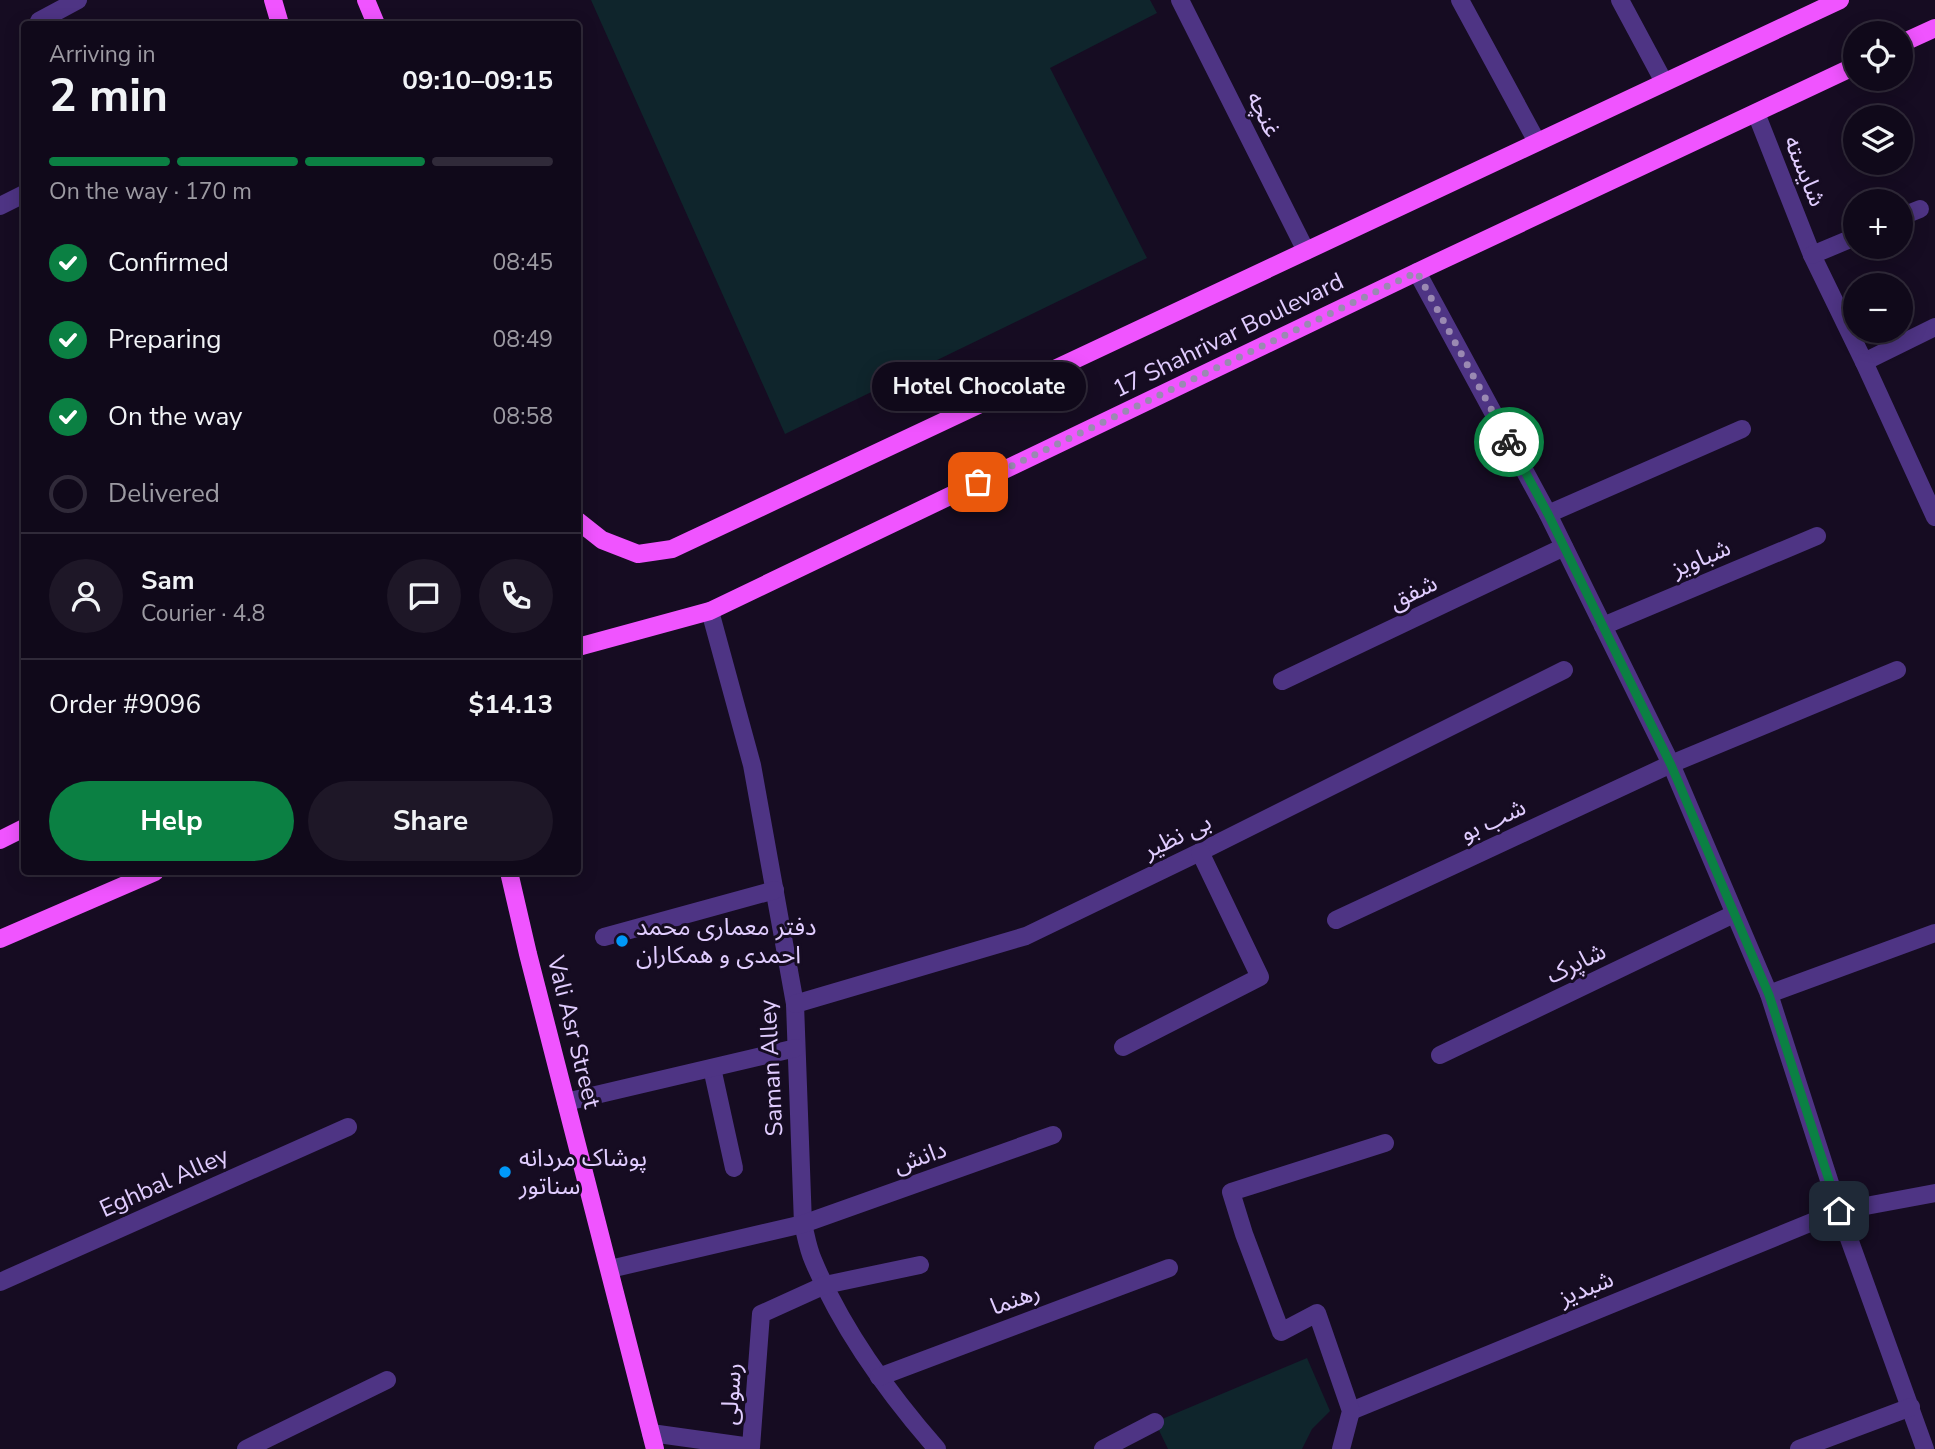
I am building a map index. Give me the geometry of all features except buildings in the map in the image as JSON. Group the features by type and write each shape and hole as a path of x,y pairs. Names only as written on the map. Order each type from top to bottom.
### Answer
{"main road":[{"path":"273,0 278,21"},
{"path":"366,0 375,21"},
{"name":"17 Shahrivar Boulevard","path":"581,524 602,540 638,554 672,548 1840,0"},
{"path":"1913,38 1935,28"},
{"name":"17 Shahrivar Boulevard","path":"581,646 710,611 1417,272 1843,72"},
{"path":"0,841 21,830"},
{"path":"0,841 21,835"},
{"path":"0,939 148,875"},
{"name":"Vali Asr Street","path":"510,875 653,1441"}],"street":[{"path":"39,21 78,0"},
{"name":"غنچه","path":"1180,0 1306,251"},
{"path":"1460,0 1536,142"},
{"path":"1620,0 1664,82"},
{"name":"شایسته","path":"1756,113 1812,255 1935,517"},
{"path":"0,206 21,196"},
{"path":"1913,212 1920,209"},
{"path":"1812,255 1843,242"},
{"path":"1417,272 1548,514 1671,765 1769,995 1839,1211 1911,1407 1927,1439"},
{"path":"1864,362 1935,327"},
{"path":"1548,514 1742,429"},
{"name":"شباویز","path":"1603,626 1817,536"},
{"name":"شفق","path":"1282,681 1564,547"},
{"name":"Saman Alley","path":"710,611 752,765 795,1004 803,1224 812,1259 841,1316 879,1377 937,1449"},
{"name":"بی نظیر","path":"795,1004 1026,936 1564,670"},
{"name":"شب بو","path":"1336,920 1671,765 1897,670"},
{"path":"1123,1047 1260,976 1200,852"},
{"path":"604,937 775,890"},
{"name":"شاپرک","path":"1440,1055 1734,914"},
{"path":"1769,995 1935,933"},
{"path":"566,1102 796,1048"},
{"path":"712,1068 734,1168"},
{"name":"Eghbal Alley","path":"0,1282 348,1127"},
{"name":"دانش","path":"610,1269 803,1224 1053,1135"},
{"path":"1341,1449 1351,1411 1317,1313 1281,1332 1231,1192 1385,1143"},
{"name":"شبدیز","path":"1351,1411 1839,1211 1935,1193"},
{"path":"825,1285 920,1265"},
{"name":"رهنما","path":"879,1377 1170,1268"},
{"name":"رسولی","path":"653,1441 751,1447 761,1314 825,1285"},
{"path":"246,1449 387,1380"},
{"path":"1799,1449 1911,1407"},
{"path":"1102,1449 1155,1422"}],"shaded area":[{"path":"591,0 1150,0 1157,13 1050,68 1147,258 785,434"},
{"path":"1307,1358 1330,1411 1312,1429 1302,1449 1168,1449 1155,1422"}],"way so far":[{"path":"978,482 1417,272 1509,442"}],"place":[{"name":"Hotel Chocolate","path":"978,482"},
{"name":"دفتر معماری محمد احمدی و همکاران","path":"622,941"},
{"name":"پوشاک مردانه سناتور","path":"505,1172"}],"route":[{"path":"1509,442 1548,514 1671,765 1769,995 1839,1211"}]}
